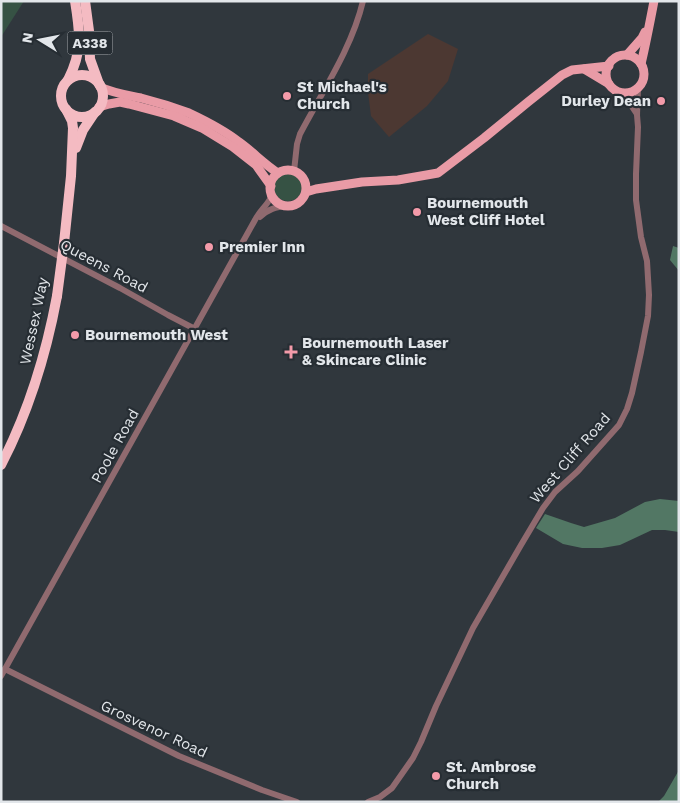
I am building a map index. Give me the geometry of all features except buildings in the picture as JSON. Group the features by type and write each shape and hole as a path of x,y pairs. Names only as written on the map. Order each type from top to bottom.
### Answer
{"highway":[{"name":"A338","path":"68,80 76,64 79,49 75,1"},
{"name":"A338","path":"85,1 90,59 100,86"},
{"path":"84,75 94,79 100,86 102,99 97,109 88,115 78,116 70,113 62,102 61,94 63,86 68,80 84,75"},
{"name":"Wessex Way","path":"1,465 20,426 34,387 48,337 56,296 64,243 73,128 66,108"},
{"name":"Wessex Way","path":"70,176 80,135 97,109"}],"main road":[{"path":"641,64 654,1"},
{"path":"627,55 642,38 651,18"},
{"path":"584,69 623,93 633,91 643,81 644,76 641,64 636,58 627,55 617,57 611,62 607,71 609,84"},
{"path":"306,192 362,182 398,180 438,173 562,75 572,70 609,66"},
{"path":"100,86 116,93 162,104 188,113 237,140 266,166 278,173"},
{"path":"97,109 120,102 174,116 202,128 256,164 271,190 279,203 287,206 298,203 304,197 306,186 301,175 294,171 286,170 278,173 273,178 271,190"}],"street":[{"path":"294,171 296,144 300,134 354,29 363,1"},
{"name":"West Cliff Road","path":"368,802 380,797 392,788 413,758 473,628 544,508 555,492 578,471 619,425 627,409 642,352 649,296 647,261 641,237 636,200 638,88"},
{"path":"623,93 637,115"},
{"name":"Poole Road","path":"1,676 258,213 268,205 271,190"},
{"name":"Poole Road","path":"251,227 265,212 287,206"},
{"name":"Queens Road","path":"1,226 195,329"},
{"name":"Grosvenor Road","path":"5,670 187,760 297,802"}],"shaded area":[{"path":"428,34 458,49 448,81 427,106 389,137 371,116 368,74"}],"green space":[{"path":"1,1 24,1 1,37"},
{"path":"288,173 298,177 302,187 298,197 288,201 278,197 274,187 278,177"},
{"path":"673,246 679,248 679,271 670,260"},
{"path":"660,499 679,501 679,532 652,530 620,545 602,548 582,548 563,544 536,528 545,514 584,527 615,518 645,502"},
{"path":"679,770 679,802 658,802 664,796"}],"place":[{"name":"St Michael's Church","path":"287,96"},
{"name":"Durley Dean","path":"661,101"},
{"name":"Bournemouth West Cliff Hotel","path":"417,212"},
{"name":"Premier Inn","path":"209,247"},
{"name":"Bournemouth West","path":"75,335"},
{"name":"Bournemouth Laser & Skincare Clinic","path":"291,352"},
{"name":"St. Ambrose Church","path":"436,776"}]}
